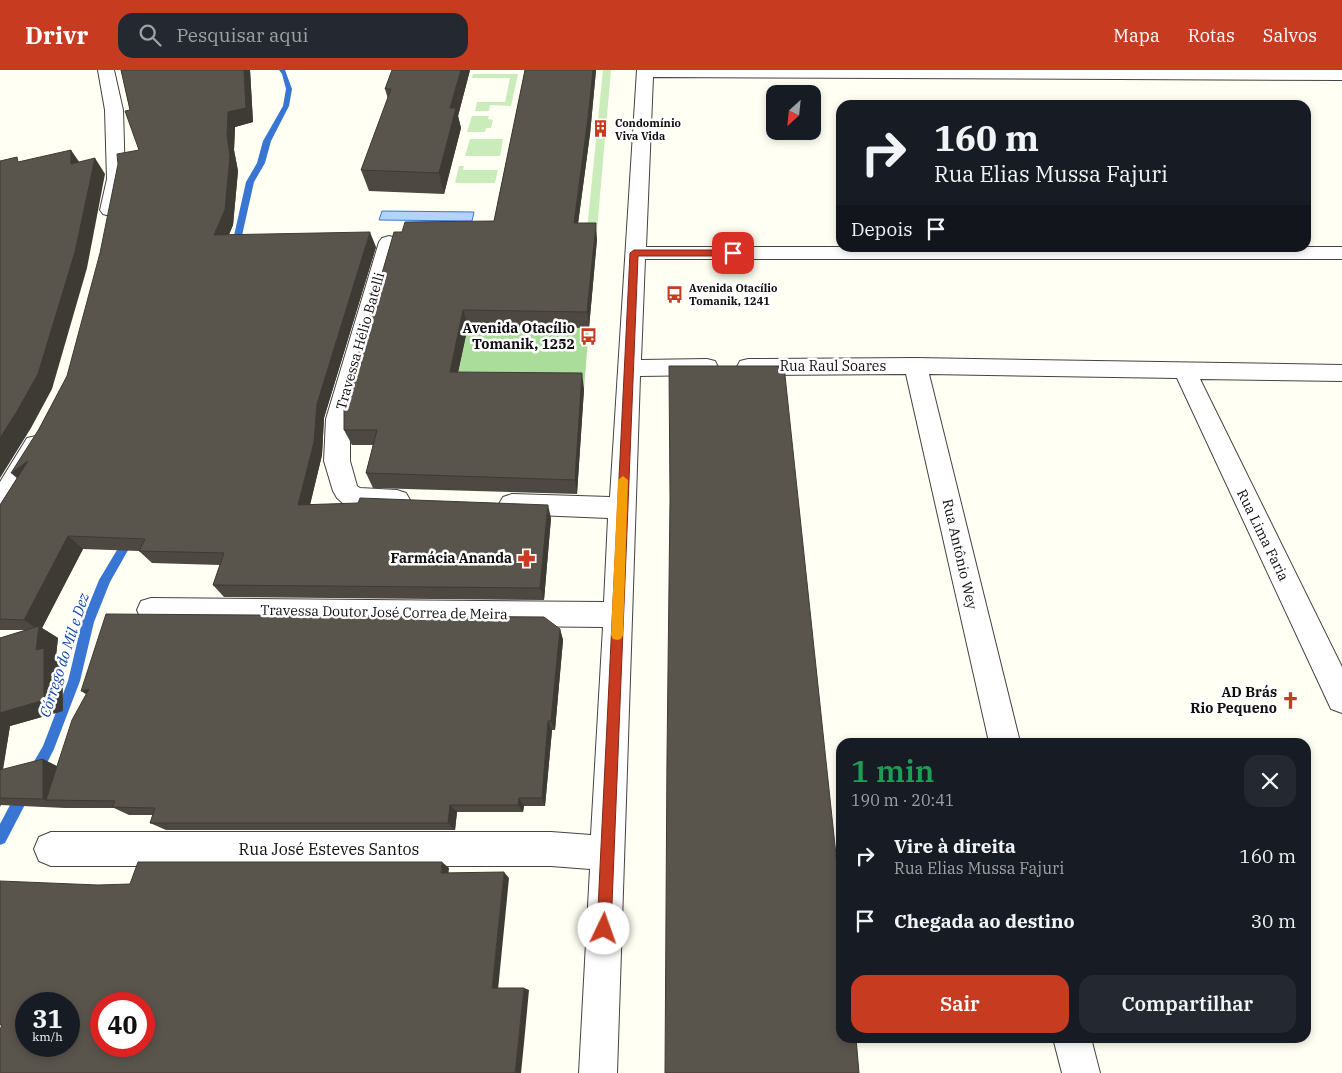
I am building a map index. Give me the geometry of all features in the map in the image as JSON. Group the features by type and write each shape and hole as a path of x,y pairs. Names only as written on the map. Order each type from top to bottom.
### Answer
{"street":[{"path":"106,70 114,110 116,179 106,232"},
{"path":"598,1073 622,508 645,71 1342,75"},
{"name":"Travessa Hélio Batelli","path":"389,242 338,419 337,460 346,491 354,498 417,501"},
{"path":"634,253 1342,253"},
{"name":"Rua Raul Soares","path":"629,368 916,366 1342,373"},
{"name":"Rua Antônio Wey","path":"916,366 1003,738"},
{"name":"Rua Lima Faria","path":"1185,371 1342,699"},
{"path":"0,504 46,428"},
{"path":"485,503 622,508"},
{"name":"Travessa Doutor José Correa de Meira","path":"151,610 618,615"},
{"name":"Rua José Esteves Santos","path":"51,849 551,849 608,853"},
{"path":"1073,1043 1081,1073"}],"green space":[{"path":"603,70 611,70 597,230 587,230"},
{"path":"473,74 518,74 511,106 490,105 489,111 475,111 477,102 505,102 510,78 472,78"},
{"path":"472,116 489,116 488,119 493,120 491,128 486,128 485,132 467,132"},
{"path":"470,139 503,139 500,156 465,156"},
{"path":"459,166 464,166 463,170 498,170 495,183 455,183"},
{"path":"468,326 589,327 584,389 455,387"}],"water":[{"path":"382,211 474,212 472,221 379,220"}],"building":[{"path":"121,70 244,70 246,108 228,112 227,135 230,156 225,210 214,235 370,232 317,404 314,442 298,505 358,503 360,498 548,505 540,588 213,585 224,553 139,551 145,539 68,536 24,620 0,619 0,505 28,461 11,473 39,429 67,376 100,253 118,164 117,154 139,150 125,111 130,110"},
{"path":"392,70 461,70 450,108 456,108 439,173 361,170 391,89 385,89"},
{"path":"525,70 593,70 574,223 596,223 587,312 463,310 450,372 582,373 575,480 366,473 377,430 344,430 344,404 394,232 402,232 405,222 494,221"},
{"path":"71,150 71,164 95,158 75,252 38,374 0,438 0,161 17,157 18,162"},
{"path":"669,366 784,366 836,855 836,1043 856,1043 859,1073 665,1073 670,500"},
{"path":"106,614 544,617 560,629 551,721 548,721 542,798 519,798 518,805 450,805 448,823 150,823 155,808 112,807 115,801 46,800 72,720 89,689 81,691"},
{"path":"39,626 36,650 44,648 44,700 0,713 0,638"},
{"path":"43,759 43,799 0,798 0,770"},
{"path":"138,862 442,862 441,873 504,872 492,988 524,988 515,1073 0,1073 0,1029 2,1025 0,1025 0,881 98,885 130,884"}],"waterway":[{"name":"Córrego do Mil e Dez","path":"235,249 250,182 261,163 267,141 286,106 289,89 282,70"},
{"name":"Córrego do Mil e Dez","path":"35,772 48,749 74,681 88,622 105,580 130,538"},
{"name":"Córrego do Mil e Dez","path":"0,838 24,793"}],"slow traffic":[{"path":"617,635 623,480"}],"place":[{"name":"Condomínio Viva Vida","path":"601,129"},
{"name":"Avenida Otacílio Tomanik, 1241","path":"675,294"},
{"name":"Avenida Otacílio Tomanik, 1252","path":"589,336"},
{"name":"Farmácia Ananda","path":"526,558"},
{"name":"AD Brás Rio Pequeno","path":"1291,700"}],"route":[{"path":"604,929 634,253 733,253"}]}
